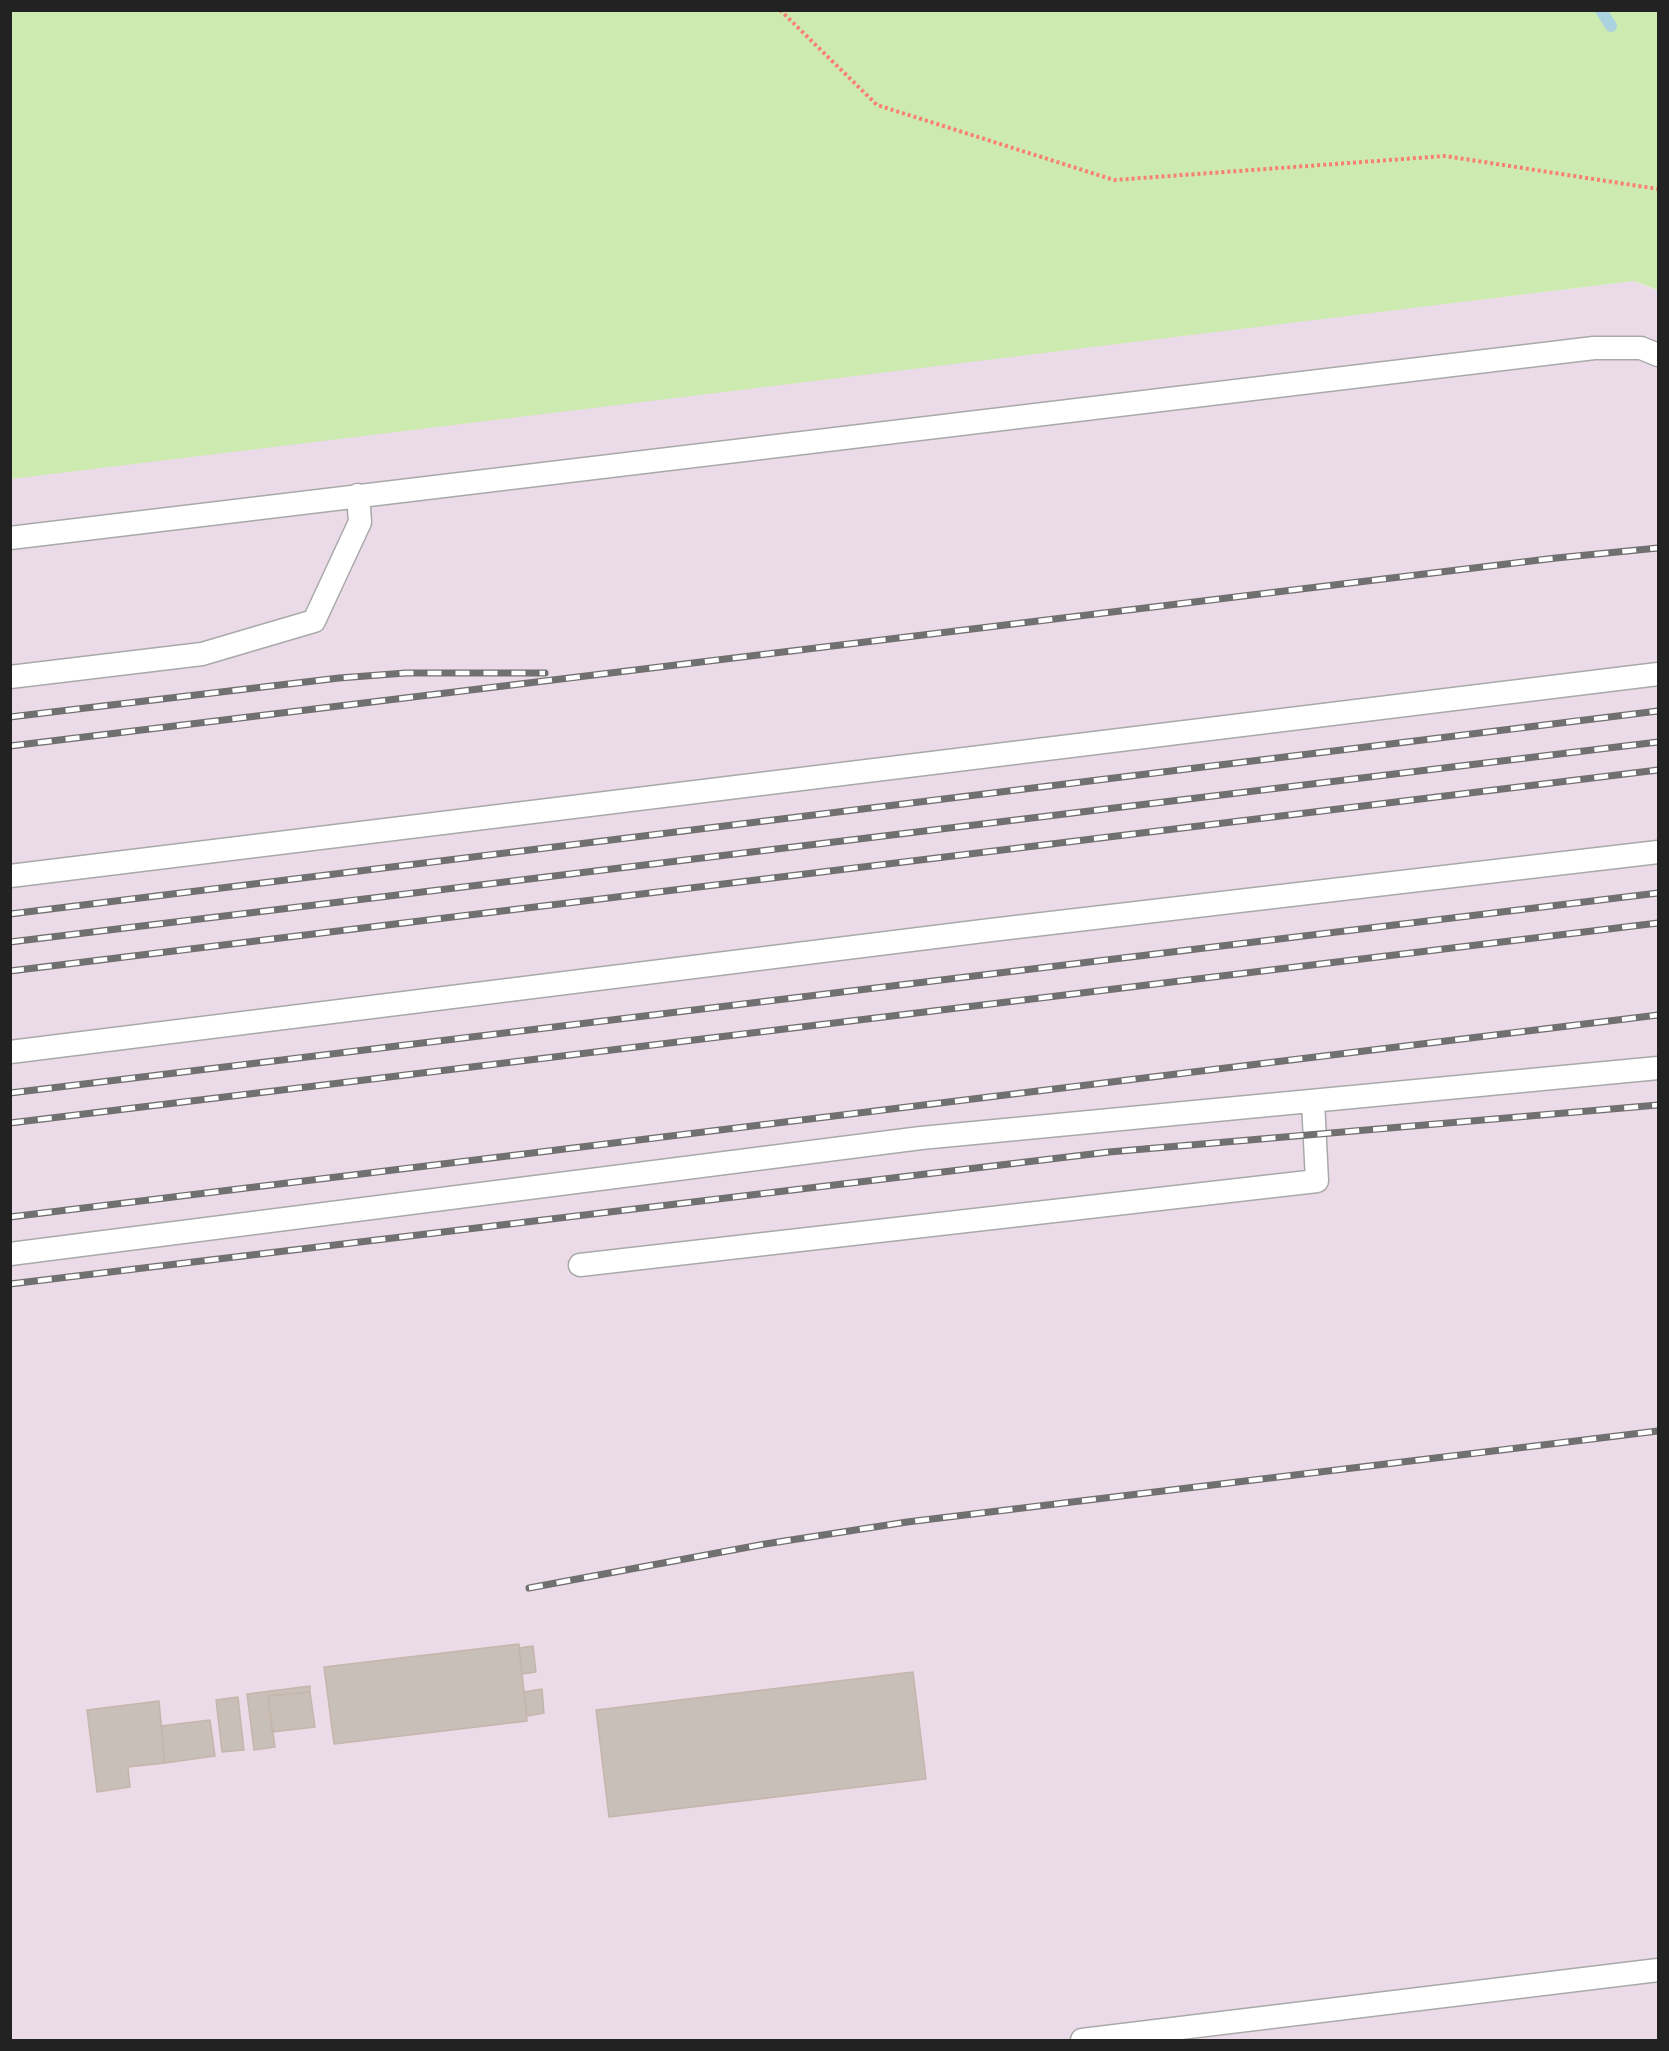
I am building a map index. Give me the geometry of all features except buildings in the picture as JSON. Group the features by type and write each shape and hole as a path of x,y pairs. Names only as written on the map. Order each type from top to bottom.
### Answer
{"lane":[{"path":"10,538 1594,348 1641,348 1659,355"},
{"path":"10,677 202,654 314,621 360,522 358,495"},
{"path":"10,876 1659,674"},
{"path":"10,1052 967,933 1659,852"},
{"path":"10,1254 921,1138 1659,1068"},
{"path":"580,1265 1317,1181 1313,1101"},
{"path":"1082,2040 1659,1970"}],"path":[{"path":"780,10 877,105 1114,180 1445,156 1659,189"}],"shaded area":[{"path":"1634,281 1658,291 1658,2040 11,2040 10,477"}],"green space":[{"path":"10,11 1658,11 1658,290 1634,281 11,479"}],"waterway":[{"path":"1601,10 1611,26"}],"railway":[{"path":"10,746 1556,558 1658,548"},
{"path":"10,717 339,678 406,673 545,673"},
{"path":"10,914 1658,711"},
{"path":"10,942 1658,742"},
{"path":"10,971 1658,770"},
{"path":"10,1093 1658,893"},
{"path":"10,1123 1658,923"},
{"path":"10,1217 1658,1015"},
{"path":"10,1284 1109,1152 1658,1105"},
{"path":"529,1588 765,1544 907,1522 1658,1431"}]}
